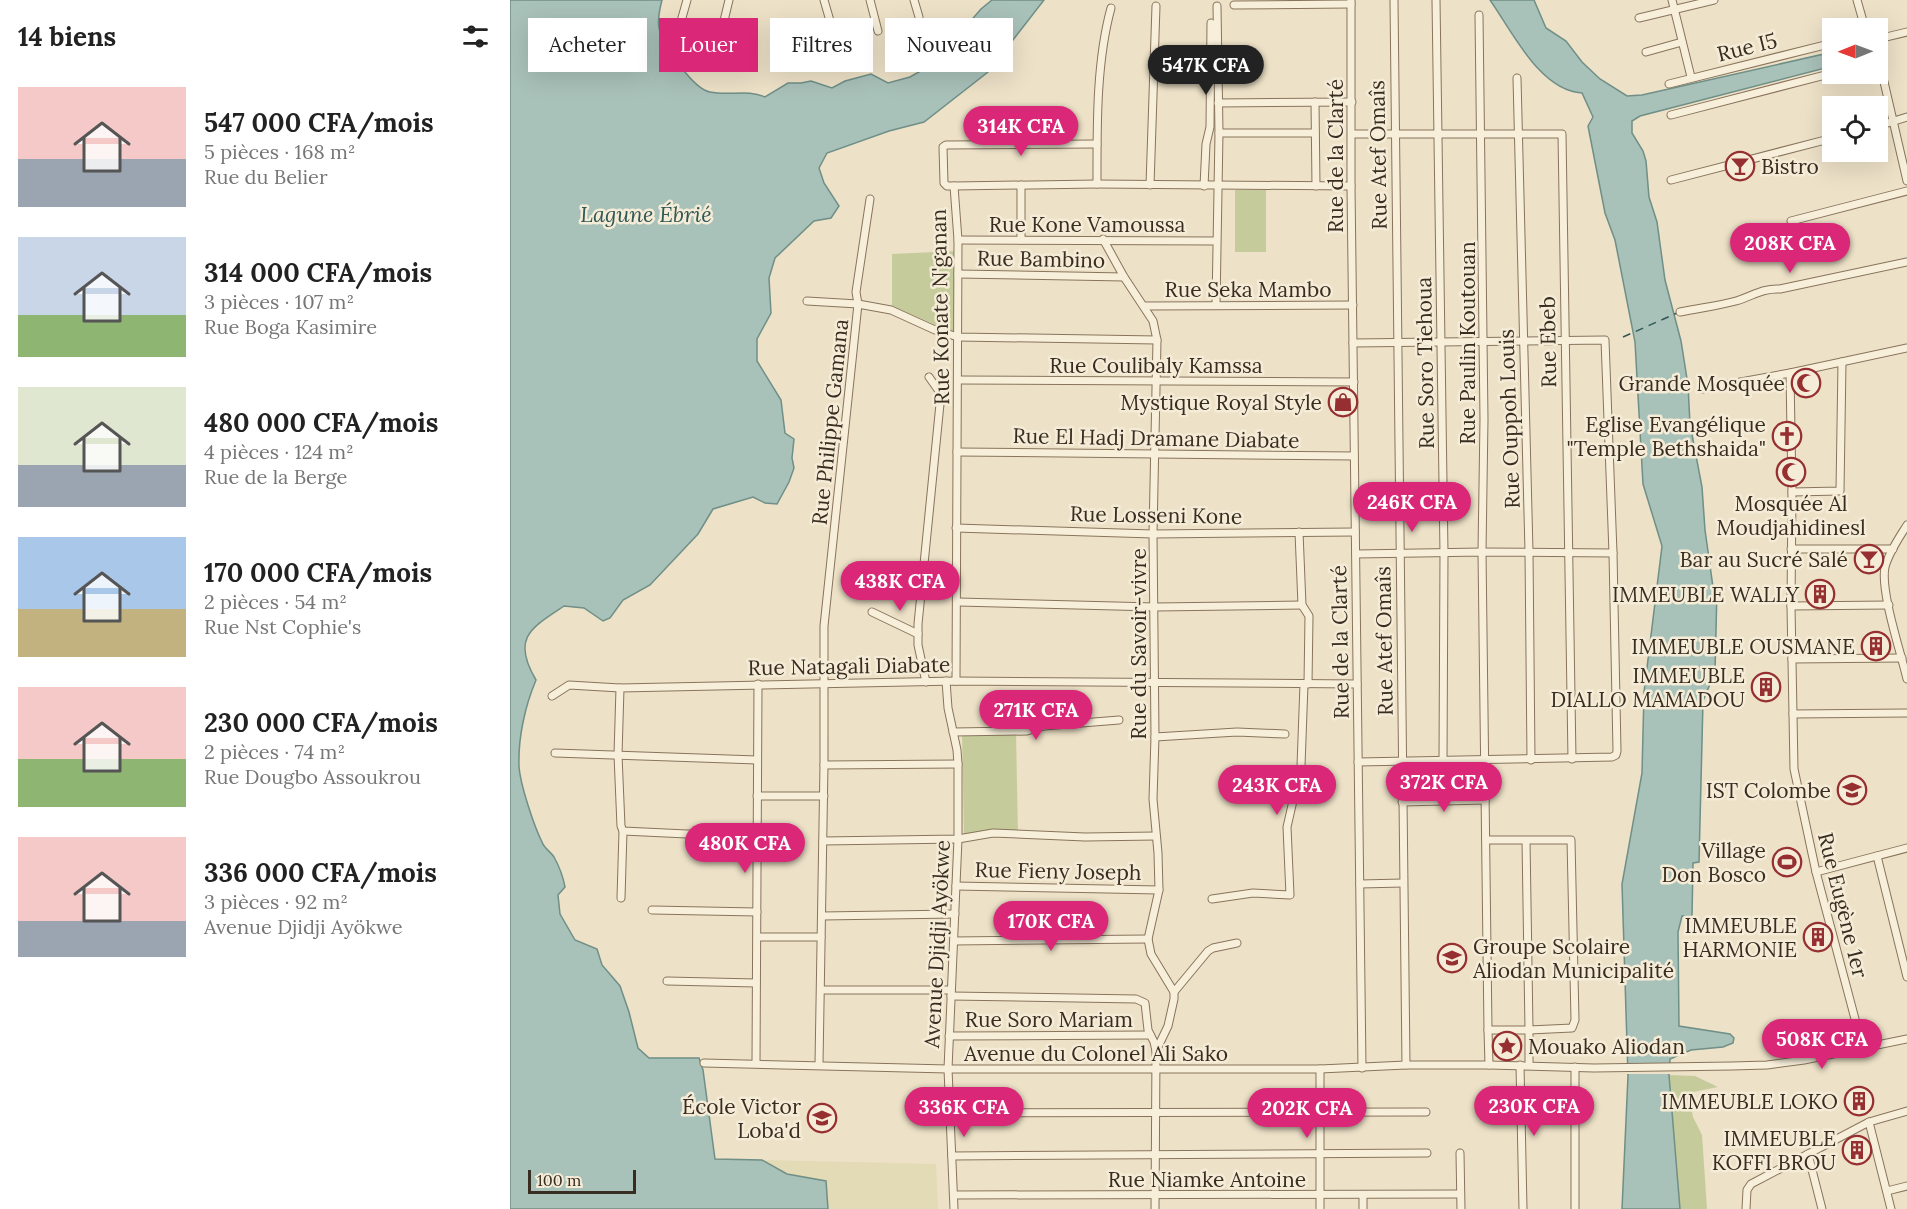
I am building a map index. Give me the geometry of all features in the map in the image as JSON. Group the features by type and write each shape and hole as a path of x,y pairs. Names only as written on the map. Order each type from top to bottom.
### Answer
{"street":[{"path":"687,0 674,46 678,51 706,61 715,58 729,0"},
{"path":"824,0 829,18"},
{"path":"870,0 878,31"},
{"path":"914,0 919,17"},
{"name":"Rue Atef Omaîs","path":"1394,0 1406,1065"},
{"name":"Rue Soro Tiehoua","path":"1436,0 1444,553 1443,761"},
{"path":"1672,0 1691,77"},
{"path":"1639,18 1714,0"},
{"path":"1857,0 1862,18"},
{"path":"1234,5 1351,2"},
{"name":"Rue de la Clarté","path":"1351,2 1353,382 1362,1068"},
{"path":"1150,185 1156,6"},
{"path":"1216,305 1219,133 1217,6"},
{"path":"1097,184 1097,144 1104,33 1111,8"},
{"name":"Rue Paulin Koutouan","path":"1479,15 1482,134 1482,552 1489,1065"},
{"path":"1204,186 1206,144 1210,128 1211,23"},
{"path":"1888,37 1907,32"},
{"path":"1646,52 1682,42"},
{"name":"Rue I5","path":"1669,84 1822,46"},
{"path":"1671,116 1822,76"},
{"name":"Rue Ouppoh Louis","path":"1516,78 1529,552 1531,760"},
{"path":"1885,84 1907,180"},
{"path":"1315,102 1316,186"},
{"path":"1218,103 1352,102"},
{"path":"1888,122 1907,117"},
{"path":"1219,133 1315,133"},
{"name":"Rue Ebeb","path":"1352,134 1561,133 1572,759"},
{"path":"1671,180 1822,141"},
{"path":"954,186 947,186 944,183 943,147 946,145 1097,144"},
{"name":"Rue Konate N'ganan","path":"956,681 958,240 954,186 1097,184 1351,186"},
{"path":"1021,185 1021,240"},
{"path":"1791,220 1907,191"},
{"path":"807,301 858,304 856,292 870,199"},
{"name":"Rue du Savoir-vivre","path":"1103,239 1124,277 1153,321 1156,340 1153,799 1159,890 1148,939"},
{"name":"Rue Kone Vamoussa","path":"958,240 1216,241"},
{"path":"1680,312 1732,302 1766,289 1780,289 1907,262"},
{"name":"Rue Bambino","path":"958,274 1124,277"},
{"name":"Rue Philippe Gamana","path":"819,1064 826,602 858,304 891,310 935,330 958,337 1156,340"},
{"name":"Rue Seka Mambo","path":"1144,306 1353,305"},
{"path":"1353,343 1605,340 1617,751 1612,757 1572,759 1358,762"},
{"path":"1701,388 1790,373 1907,348"},
{"path":"1792,492 1840,491 1842,362"},
{"name":"Rue Eugène 1er","path":"1790,373 1791,606 1796,785 1816,872 1863,1049"},
{"path":"927,682 921,661 918,634 941,394 929,377"},
{"name":"Rue Coulibaly Kamssa","path":"958,380 1353,382"},
{"name":"Rue El Hadj Dramane Diabate","path":"957,452 1354,456"},
{"path":"1907,525 1886,564 1884,576 1907,679"},
{"name":"Rue Losseni Kone","path":"956,528 1154,534 1355,532"},
{"path":"1212,899 1252,894 1290,895 1287,827 1301,765 1309,616 1302,605 1299,532"},
{"path":"1791,549 1893,549"},
{"path":"1356,554 1613,553"},
{"path":"958,602 1155,607 1302,605"},
{"path":"1791,606 1889,605"},
{"path":"872,612 918,634"},
{"path":"1792,659 1902,658"},
{"name":"Rue Natagali Diabate","path":"552,696 569,685 620,688 946,681 1357,684"},
{"name":"Avenue Djidji Ayökwe","path":"946,681 948,708 958,764 958,839 948,1069 954,1209"},
{"path":"756,1063 758,684"},
{"path":"620,688 618,755 623,831 621,898"},
{"path":"1793,714 1907,713"},
{"path":"953,732 1027,731 1044,726 1119,720"},
{"path":"1155,737 1237,732 1285,734"},
{"path":"555,753 757,760"},
{"path":"824,765 958,764"},
{"path":"757,796 824,796"},
{"path":"1402,802 1485,800"},
{"path":"623,831 757,834"},
{"path":"823,841 958,839 993,833 1085,837 1156,836"},
{"path":"1486,840 1571,840 1575,1020 1572,1028 1488,1030"},
{"path":"1526,840 1529,1065"},
{"path":"1816,872 1907,848"},
{"path":"1877,856 1907,977"},
{"path":"1360,884 1403,883"},
{"name":"Rue Fieny Joseph","path":"956,886 1159,890"},
{"path":"652,910 757,912"},
{"path":"822,916 955,914"},
{"path":"758,937 821,937"},
{"path":"954,941 1148,939 1151,954 1174,992"},
{"path":"1156,1051 1168,1026 1174,992 1208,951 1237,943"},
{"path":"667,981 756,983"},
{"path":"820,990 1136,999 1145,1003 1150,1035 1156,1051 1155,1209"},
{"name":"Rue Soro Mariam","path":"949,1036 1150,1035"},
{"name":"Avenue du Colonel Ali Sako","path":"704,1063 819,1064 948,1069 1155,1070 1320,1069 1406,1065 1529,1065 1594,1068 1732,1066 1783,1063 1907,1039"},
{"path":"1520,1065 1523,1209"},
{"path":"1575,1067 1575,1209"},
{"path":"1320,1069 1320,1209"},
{"path":"1521,1112 1575,1111"},
{"path":"1746,1209 1747,1190 1751,1184 1869,1122 1907,1111"},
{"path":"951,1113 1426,1112"},
{"path":"1869,1122 1891,1209"},
{"path":"952,1155 1427,1153"},
{"path":"1460,1153 1461,1209"},
{"path":"1808,1154 1822,1209"},
{"path":"1887,1191 1907,1186"},
{"name":"Rue Niamke Antoine","path":"954,1195 1460,1194"},
{"path":"1363,1195 1363,1209"}],"shaded area":[{"path":"762,1160 936,1164 938,1209 828,1209 826,1181 787,1174"}],"green space":[{"path":"1235,190 1266,190 1266,252 1235,252"},
{"path":"955,251 954,333 892,306 892,254"},
{"path":"1016,733 1018,836 964,837 962,734"},
{"path":"1520,1036 1520,1057 1497,1057 1496,1037"},
{"path":"1669,1075 1695,1076 1718,1087 1688,1093 1693,1117 1702,1135 1707,1209 1680,1209"}],"water":[{"name":"Lagune Ébrié","path":"510,0 662,0 658,21 659,72 685,72 695,83 710,92 752,93 765,97 788,83 811,81 832,88 845,81 871,74 888,83 919,72 988,72 924,122 889,131 827,153 819,168 824,183 839,206 831,218 814,221 775,258 769,278 771,313 757,339 757,361 781,400 785,433 794,439 792,458 794,468 777,504 765,503 753,497 713,509 698,534 650,585 623,600 610,618 603,621 584,608 564,606 534,628 525,644 525,654 536,680 521,733 520,774 539,835 544,846 554,857 563,879 565,887 558,895 560,914 575,940 597,949 602,965 620,986 638,1048 649,1058 699,1058 703,1070 715,1159 762,1160 787,1174 826,1181 828,1209 510,1209"},
{"name":"Lagune Ébrié","path":"992,0 1044,0 1013,40 1013,18 973,18"},
{"path":"1490,0 1534,0 1546,28 1566,41 1582,62 1600,79 1627,96 1642,95 1822,54 1822,69 1640,116 1632,121 1632,133 1646,161 1649,197 1657,222 1665,280 1681,341 1688,385 1690,424 1702,487 1713,587 1717,589 1715,672 1703,701 1699,862 1693,863 1692,916 1682,916 1678,932 1679,1026 1730,1034 1734,1038 1733,1043 1723,1047 1691,1050 1670,1059 1669,1075 1680,1209 1622,1209 1628,1076 1622,884 1642,773 1644,692 1662,546 1643,484 1635,342 1615,240 1605,213 1588,126 1593,117 1582,93 1567,90 1553,82 1540,71 1518,43"}],"pier":[{"path":"1625,1063 1672,1063 1672,1074 1625,1074"}],"ferry route":[{"path":"1623,337 1677,313"}],"place":[{"name":"Bistro","path":"1740,166"},
{"name":"Grande Mosquée","path":"1806,383"},
{"name":"Mystique Royal Style","path":"1343,402"},
{"name":"Eglise Evangélique \"Temple Bethshaida\"","path":"1787,436"},
{"name":"Mosquée Al Moudjahidinesl","path":"1791,472"},
{"name":"Bar au Sucré Salé","path":"1869,559"},
{"name":"IMMEUBLE WALLY","path":"1820,594"},
{"name":"IMMEUBLE OUSMANE","path":"1876,646"},
{"name":"IMMEUBLE DIALLO MAMADOU","path":"1766,687"},
{"name":"IST Colombe","path":"1852,790"},
{"name":"Village Don Bosco","path":"1787,862"},
{"name":"IMMEUBLE HARMONIE","path":"1818,937"},
{"name":"Groupe Scolaire Aliodan Municipalité","path":"1452,958"},
{"name":"Mouako Aliodan","path":"1507,1046"},
{"name":"IMMEUBLE LOKO","path":"1859,1101"},
{"name":"École Victor Loba'd","path":"822,1118"},
{"name":"IMMEUBLE KOFFI BROU","path":"1857,1150"}]}
